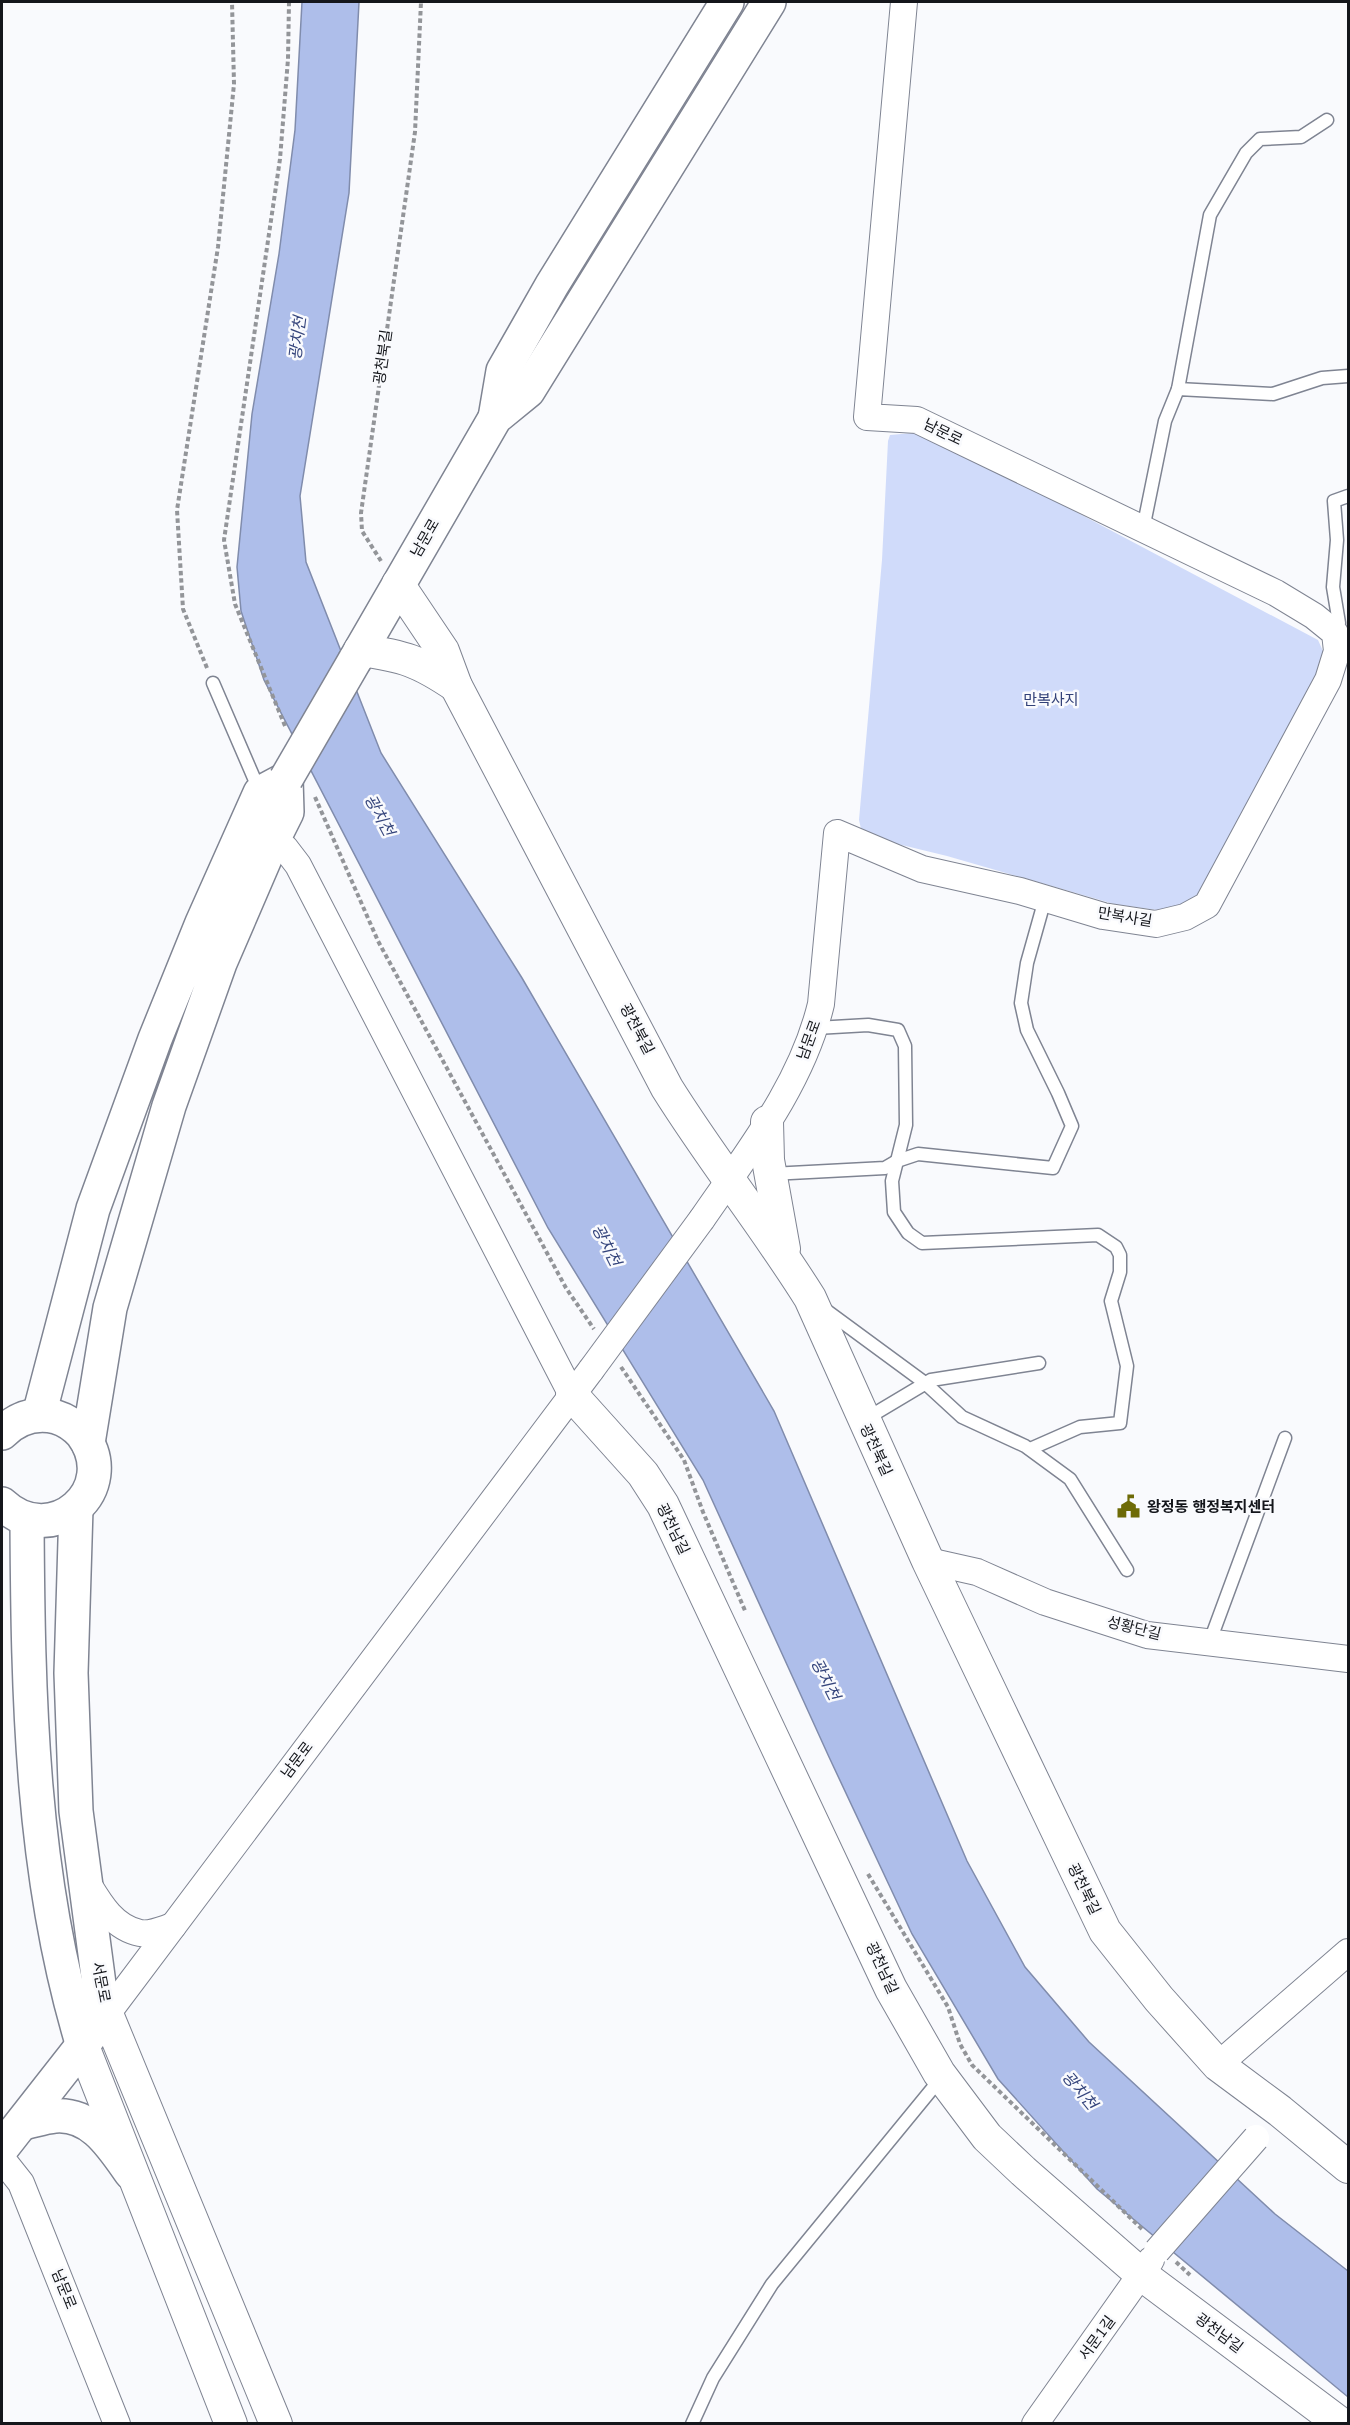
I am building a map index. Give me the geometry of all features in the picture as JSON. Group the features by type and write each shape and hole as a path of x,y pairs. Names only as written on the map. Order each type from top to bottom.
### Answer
{"main road":[{"name":"남문로","path":"495,418 503,371 552,285 727,2"},
{"name":"남문로","path":"39,1415 93,1209 133,1094 202,922 273,786 358,655 495,418 528,391 769,2"},
{"path":"88,1443 110,1308 169,1106 220,963 287,812 273,786"},
{"path":"133,1094 169,1106"},
{"path":"2,1433 12,1423 28,1416 39,1415 63,1419 77,1429 88,1443 94,1460 94,1478 88,1495 76,1508 61,1518 44,1522 14,1512 39,1810 52,1922 66,1992 83,2046"},
{"name":"서문로","path":"76,1508 71,1673 76,1811 99,1984 107,2014"},
{"name":"남문로","path":"2,2148 107,2014"},
{"path":"22,2123 55,2116 73,2117 87,2123 106,2138 131,2172"}],"street":[{"name":"남문로","path":"904,2 867,417 917,420 1276,593 1314,616 1336,642"},
{"name":"광천북길","path":"398,584 444,651 456,686 668,1088 695,1132 786,1259 810,1298 863,1421 928,1561 1105,1931 1159,1999 1218,2066 1280,2110 1348,2167"},
{"name":"만복사길","path":"837,833 922,869 1103,915 1156,924 1185,917 1207,905 1328,680 1336,642"},
{"name":"광천북길","path":"358,655 414,660 456,686"},
{"name":"남문로","path":"107,2014 591,1370 729,1180 787,1091 816,1028 821,1004 837,833"},
{"path":"273,840 285,848 298,865 572,1395"},
{"path":"767,1122 766,1143 770,1174 786,1259"},
{"name":"광천남길","path":"572,1395 643,1474 663,1505 891,1989 920,2043 942,2077 987,2137 1023,2172 1156,2256 1341,2424"},
{"name":"성황단길","path":"928,1561 977,1572 1045,1602 1147,1635 1348,1659"},
{"path":"86,1882 103,1910 120,1924 140,1933 173,1926"},
{"path":"1218,2066 1348,1952"},
{"name":"서문로","path":"107,2014 276,2424"},
{"path":"83,2046 231,2424"},
{"name":"서문1길","path":"1035,2424 1156,2256 1280,2110"},
{"name":"남문로","path":"2,2159 21,2183 117,2424"}],"lane":[{"path":"1143,529 1165,421 1178,389 1210,215 1246,153 1260,139 1301,137 1327,120"},
{"path":"1178,389 1273,394 1322,378 1348,376"},
{"path":"1336,642 1339,623 1333,587 1337,540 1334,501 1348,496"},
{"path":"213,683 273,786"},
{"path":"770,1174 885,1168 918,1154 1053,1167 1072,1126 1027,1030 1021,1003 1027,963 1045,899"},
{"path":"816,1028 868,1025 898,1030 905,1046 906,1125 892,1181 894,1212 908,1233 922,1243 1098,1235 1116,1247 1120,1255 1120,1272 1111,1301 1127,1365 1119,1423 1080,1427 1030,1449"},
{"path":"810,1298 925,1383 962,1417 1030,1449 1070,1479 1127,1570"},
{"path":"863,1421 931,1380 1039,1363"},
{"path":"1210,1641 1285,1438"},
{"path":"692,2424 712,2378 772,2284 942,2077"}],"path":[{"path":"213,683 183,609 177,510 218,247 234,84 232,2"},
{"path":"288,732 235,604 224,540 280,159 288,59 289,2"},
{"name":"광천북길","path":"398,584 372,550 362,531 361,513 415,132 421,2"},
{"path":"314,796 378,941 566,1288 599,1335"},
{"path":"619,1363 684,1460 703,1512 750,1622"},
{"path":"864,1868 948,2007 960,2044 972,2066 1156,2256 1192,2278"}],"green space":[{"name":"만복사지","path":"925,432 1318,640 1327,660 1200,896 1180,908 1157,910 1114,904 947,856 873,838 862,833 859,820 882,560 888,441 890,435"}],"water":[{"name":"광치천","path":"302,2 359,2 349,193 300,496 306,562 381,753 522,978 774,1411 967,1861 1025,1967 1089,2042 1275,2214 1348,2271 1348,2397 1097,2189 998,2079 912,1934 703,1480 548,1228 264,680 241,611 237,567 252,414 279,254 295,130"}],"place":[{"name":"왕정동 행정복지센터","path":"1129,1507"}]}
